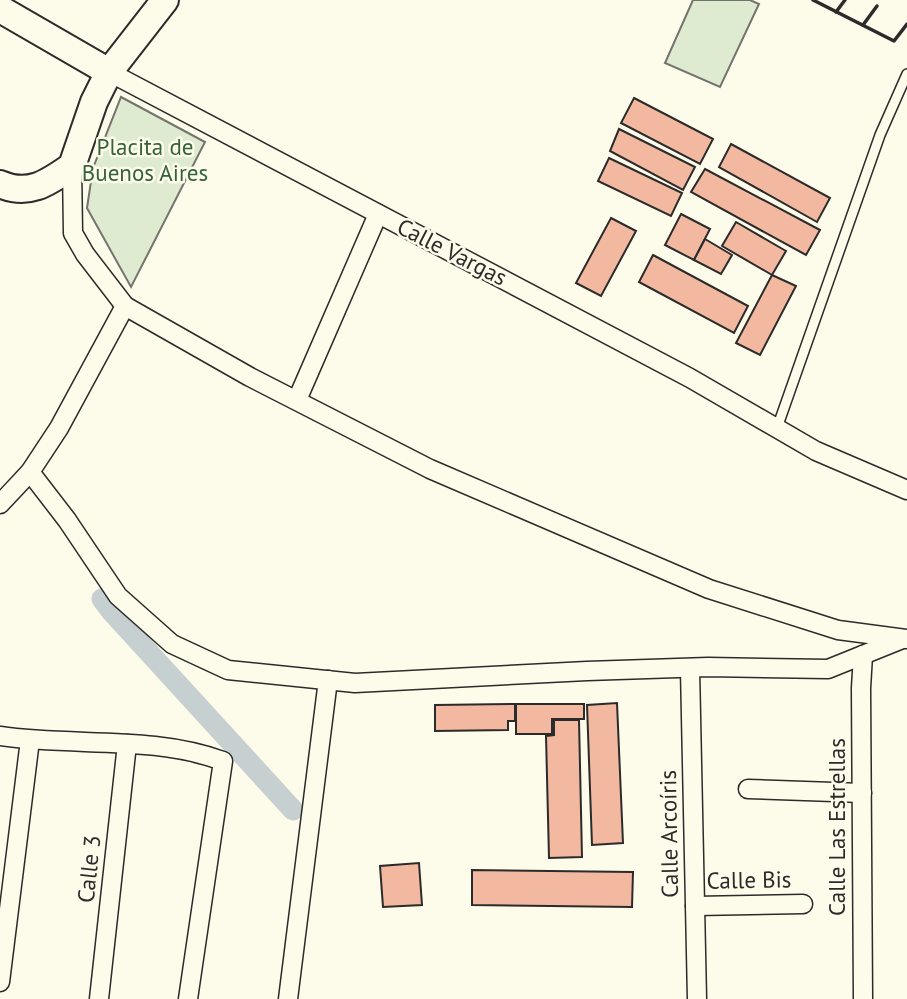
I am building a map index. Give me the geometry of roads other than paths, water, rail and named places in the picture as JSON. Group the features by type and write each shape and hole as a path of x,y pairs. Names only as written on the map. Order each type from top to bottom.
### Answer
{"street":[{"path":"165,0 109,72 93,102 72,166 73,233 85,254 125,306 250,377 430,469 709,589 838,630 905,639"},
{"name":"Calle Vargas","path":"0,9 109,72 690,378 816,451 907,490"},
{"path":"0,184 8,188 34,189 72,166"},
{"path":"297,400 378,214"},
{"path":"0,504 30,472 58,429 125,306"},
{"path":"30,472 67,520 118,596 172,644 228,670 355,683 587,671 690,668 828,669 905,639"},
{"name":"Calle Las Estrellas","path":"863,655 863,999"},
{"name":"Calle Arcoíris","path":"690,668 697,999"},
{"path":"288,999 328,680"},
{"path":"0,736 30,740 127,744 205,754 223,761 188,999"},
{"path":"0,982 30,740"},
{"name":"Calle 3","path":"99,999 127,744"},
{"path":"748,789 862,793"},
{"name":"Calle Bis","path":"695,906 803,904"}],"lane":[{"path":"777,428 880,135 907,74"}],"waterway":[{"path":"102,599 293,810"}],"park label":[{"name":"Placita de Buenos Aires","path":"145,160"}]}
